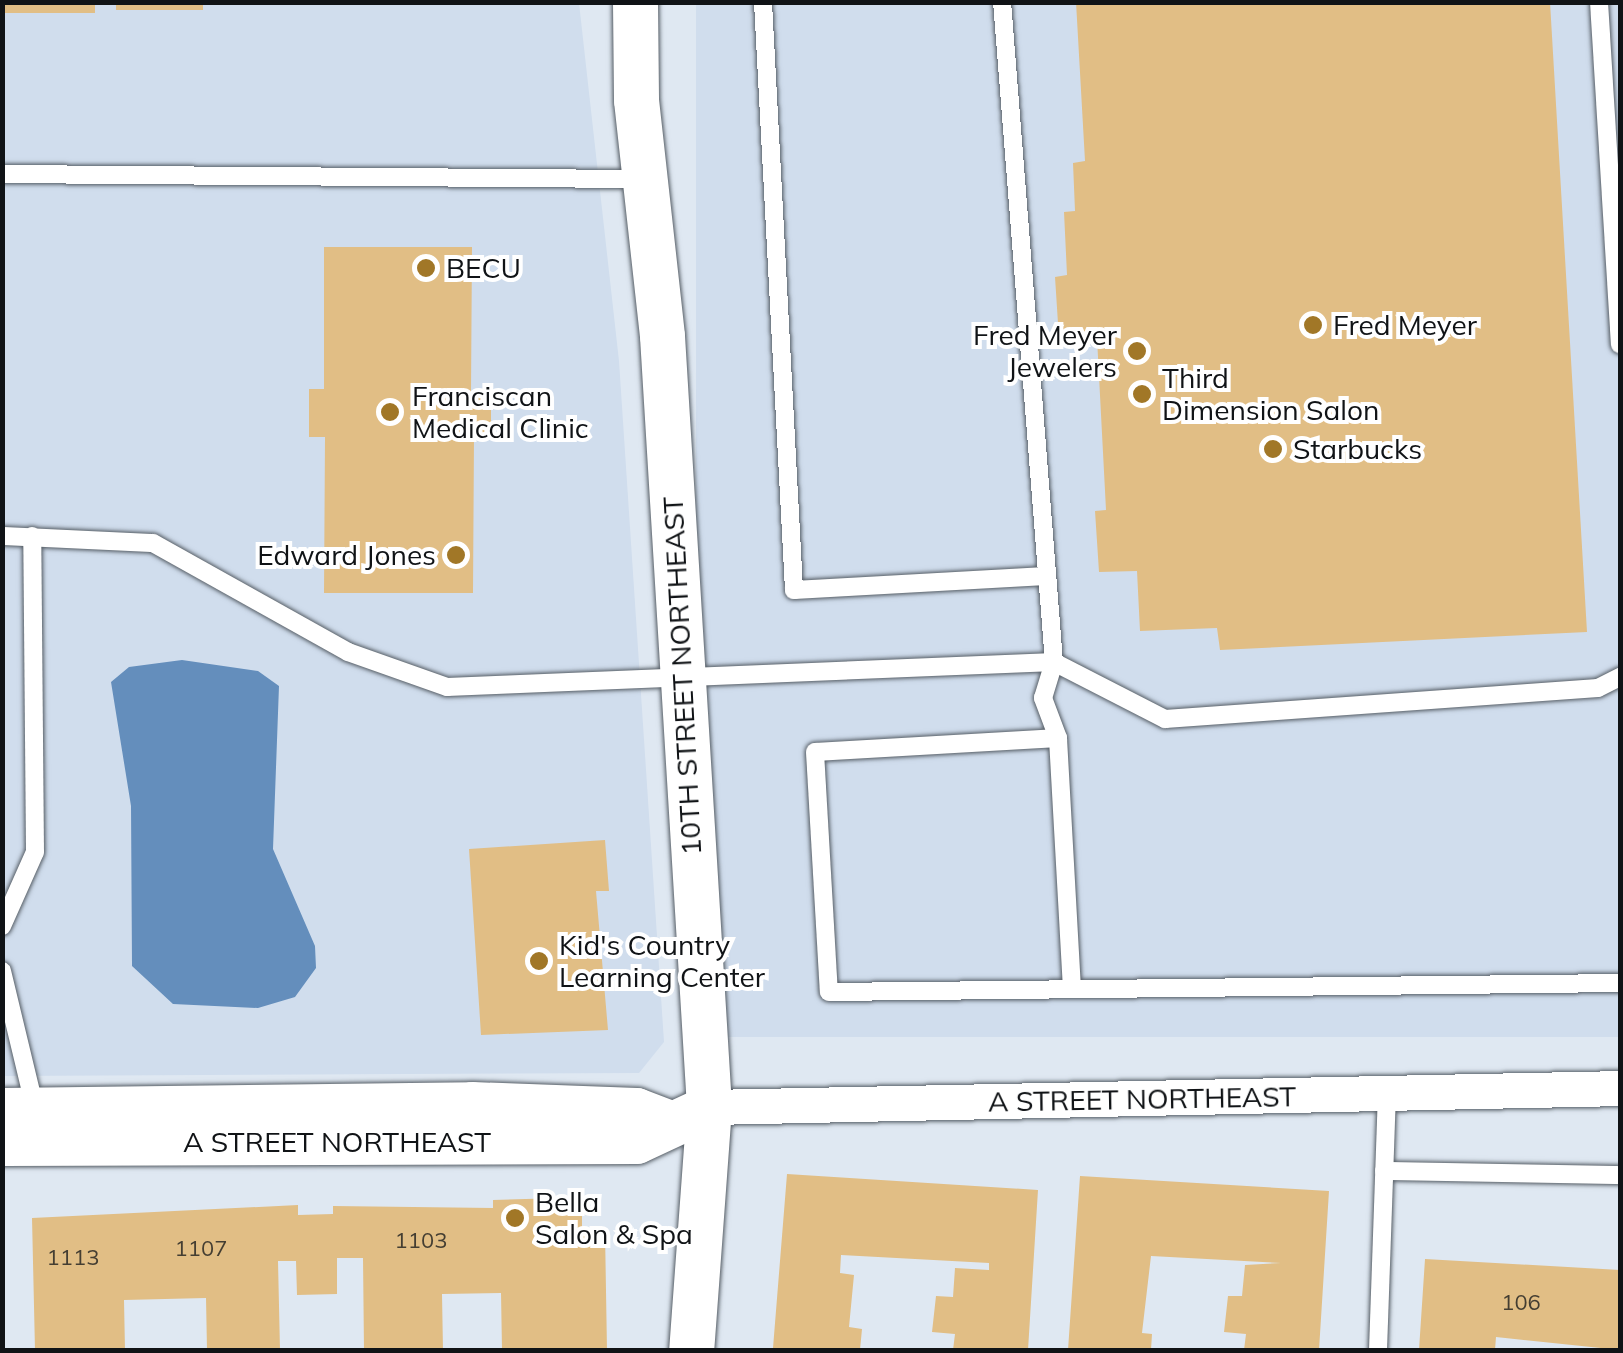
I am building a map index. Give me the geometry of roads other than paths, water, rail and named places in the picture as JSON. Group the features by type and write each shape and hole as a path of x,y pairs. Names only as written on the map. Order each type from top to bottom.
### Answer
{"street":[{"name":"10TH STREET NORTHEAST","path":"636,2 644,180 662,336 709,1107 691,1350"},
{"name":"A STREET NORTHEAST","path":"19,1126 472,1104 636,1110 667,1122 709,1107 1620,1088"}],"lane":[{"path":"763,2 794,590 1046,576"},
{"path":"1002,2 1054,662 1044,698 1058,738 1072,989"},
{"path":"1598,2 1620,344"},
{"path":"2,174 644,180"},
{"path":"2,536 152,543 348,652 447,687 681,682 1054,662 1165,719 1598,688 1620,676"},
{"path":"2,926 34,852 32,536"},
{"path":"1058,738 815,752 829,992 1620,983"},
{"path":"2,971 19,1126"},
{"path":"1378,1350 1387,1094"},
{"path":"1384,1171 1620,1175"}],"water":[{"path":"182,660 258,671 279,686 273,849 315,946 316,968 295,997 258,1008 173,1004 132,966 131,806 111,682 129,667"}],"place":[{"name":"BECU","path":"426,268"},
{"name":"Fred Meyer","path":"1313,325"},
{"name":"Fred Meyer Jewelers","path":"1137,351"},
{"name":"Third Dimension Salon","path":"1142,394"},
{"name":"Franciscan Medical Clinic","path":"390,412"},
{"name":"Starbucks","path":"1273,449"},
{"name":"Edward Jones","path":"456,555"},
{"name":"Kid's Country Learning Center","path":"539,961"},
{"name":"Bella Salon & Spa","path":"515,1218"}]}
